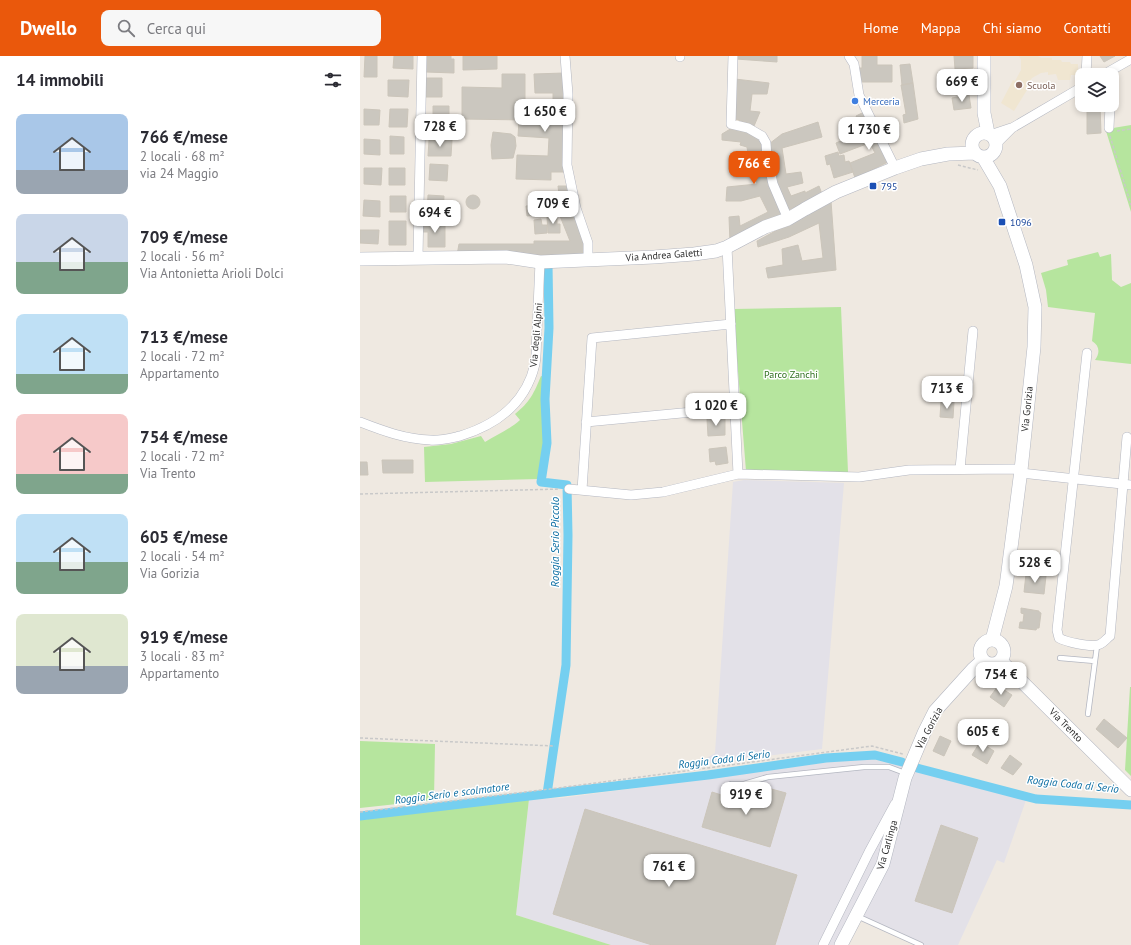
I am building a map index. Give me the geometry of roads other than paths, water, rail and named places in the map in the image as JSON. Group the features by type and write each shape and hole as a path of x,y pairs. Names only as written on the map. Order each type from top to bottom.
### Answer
{"street":[{"path":"418,257 422,56"},
{"path":"566,56 568,94 567,165 576,208 588,243 588,259"},
{"path":"733,56 731,124 748,128 762,136 766,143 767,158 773,184 788,219"},
{"path":"849,56 854,64 859,95 895,168"},
{"name":"Via Gorizia","path":"907,763 936,711 982,660 980,656 981,647 988,641 992,640 1006,586 1021,471 1034,347 1035,307 1026,265 985,144 984,56"},
{"path":"1086,68 1087,56"},
{"path":"1117,68 1131,59"},
{"path":"985,144 1075,91"},
{"path":"1109,130 1110,112"},
{"name":"Via Andrea Galetti","path":"360,259 418,257 506,257 540,262 654,257 716,251 727,247 765,227 788,219 836,192 895,168 921,159 951,159 985,144"},
{"path":"727,247 738,474"},
{"name":"Via degli Alpini","path":"360,422 406,438 432,441 470,433 494,422 512,406 529,384 535,363 540,262"},
{"path":"582,490 592,338 731,324"},
{"path":"960,469 973,331"},
{"path":"1087,353 1057,630 1059,638 1066,642 1097,646 1110,636 1127,484 1127,437"},
{"path":"586,422 735,408"},
{"path":"569,489 631,495 663,492 738,474 859,477 909,470 960,469 1021,471 1127,484"},
{"path":"982,660 986,663 994,665 1001,661 1004,652 1003,648 1001,644 992,640"},
{"name":"Via Trento","path":"1001,661 1131,790"},
{"name":"Via Carlinga","path":"841,945 883,864 907,763"},
{"path":"823,945 878,834 900,796"}],"lane":[{"path":"1088,714 1097,646"},
{"path":"1060,658 1095,661"},
{"path":"731,784 744,784 768,777 864,767 889,767 907,763"},
{"path":"857,916 921,945"}],"waterway":[{"name":"Roggia Serio Piccolo","path":"547,794 566,665 568,535 567,485 541,482 547,443 545,399 549,328 548,264"},
{"name":"Roggia Coda di Serio","path":"360,816 708,775 826,758 875,755 902,762"},
{"name":"Roggia Coda di Serio","path":"917,768 1036,799 1131,805"}],"place":[{"name":"Scuola","path":"1019,85"},
{"name":"Merceria","path":"855,101"},
{"name":"795","path":"873,186"},
{"name":"1096","path":"1002,222"}],"park label":[{"name":"Parco Zanchi","path":"791,374"}],"water label":[{"name":"Roggia Serio e scolmatore","path":"452,793"}]}
